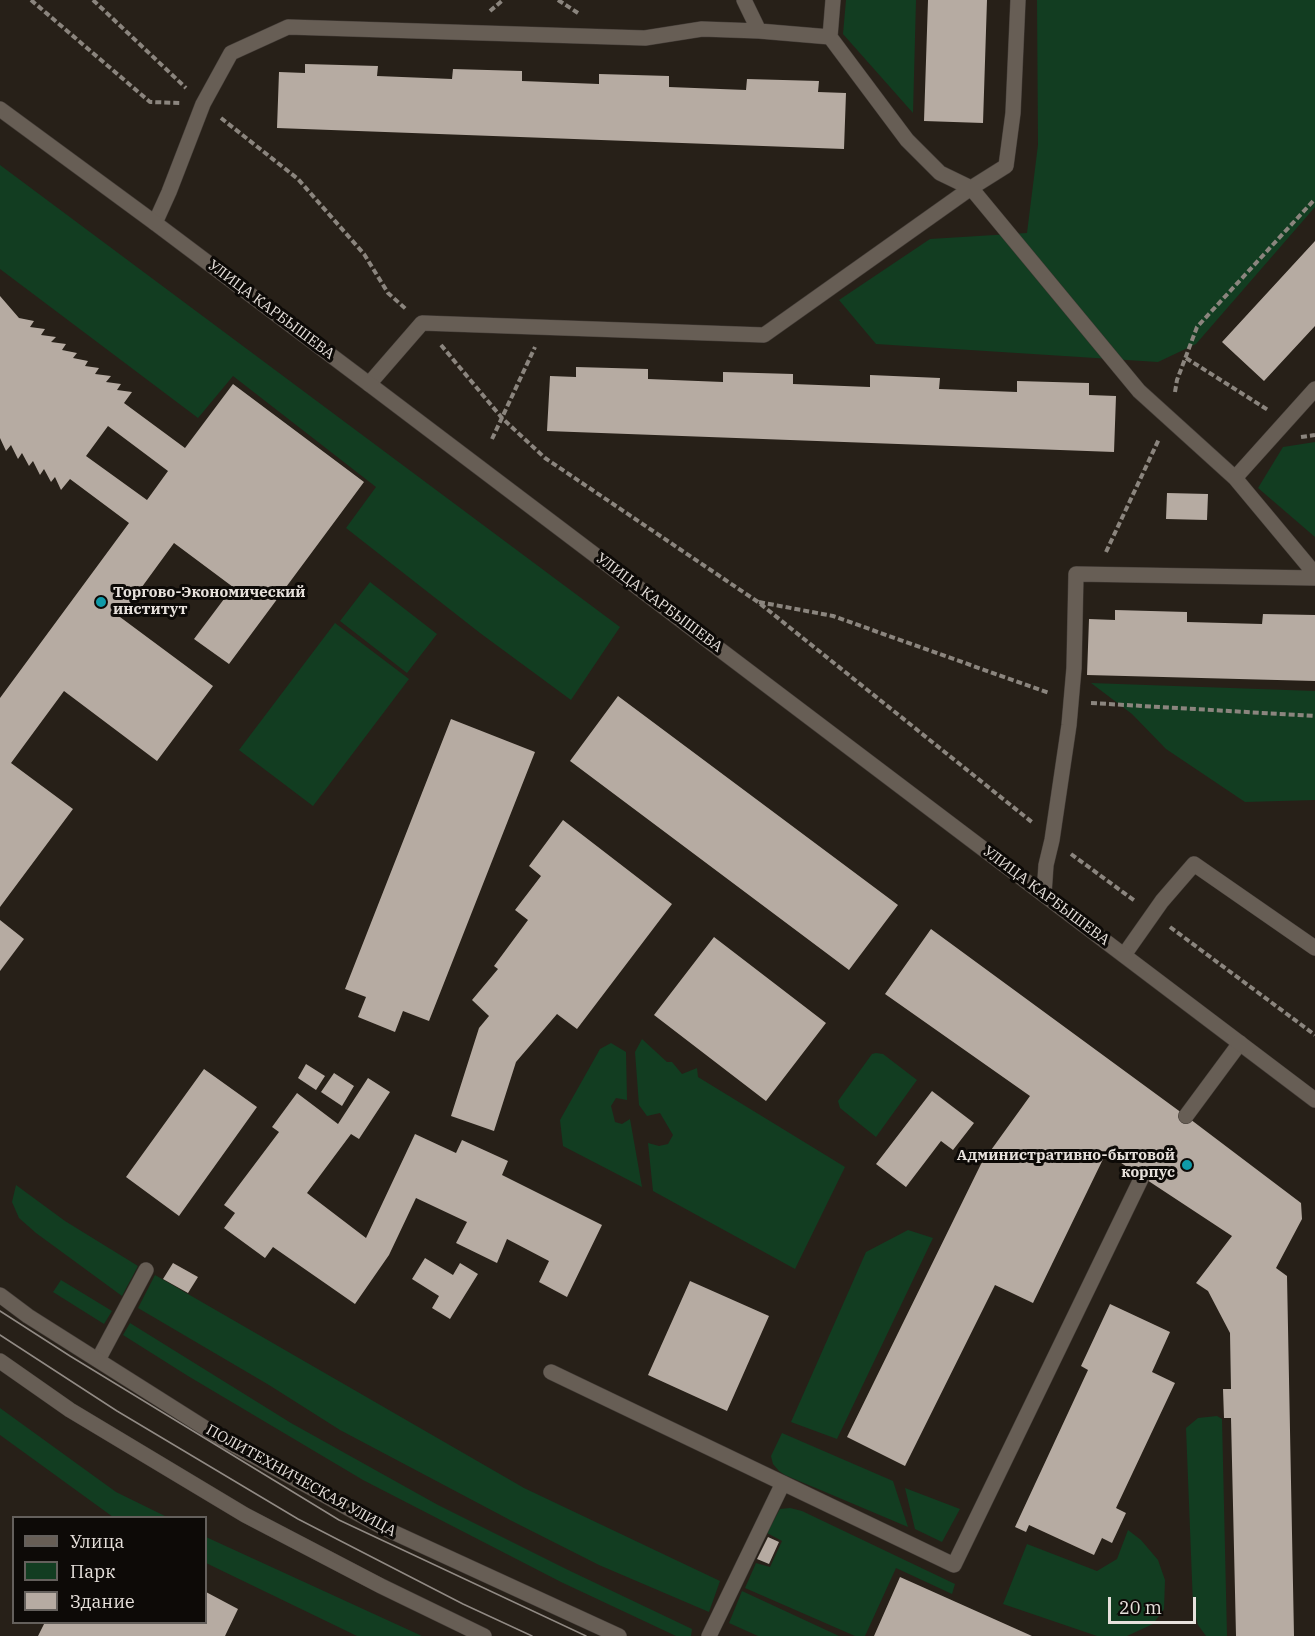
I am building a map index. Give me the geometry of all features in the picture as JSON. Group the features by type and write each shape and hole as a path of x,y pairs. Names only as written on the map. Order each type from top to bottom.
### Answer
{"main road":[{"path":"744,0 759,31"},
{"path":"833,0 830,37 907,140 940,173 971,188 1138,391 1235,478 1315,576"},
{"path":"369,384 422,323 764,335 971,188 1006,166 1013,112 1018,0"},
{"path":"155,223 203,104 231,53 288,27 645,38 702,29 830,37"},
{"name":"УЛИЦА КАРБЫШЕВА","path":"0,109 369,384 1315,1101"},
{"path":"1235,478 1315,389"},
{"path":"1044,894 1070,725 1076,574 1315,576"},
{"path":"1124,955 1162,901 1194,864 1315,948"},
{"path":"1186,1116 1240,1043"},
{"path":"551,1372 954,1565 1142,1177"},
{"path":"98,1360 147,1270"},
{"name":"ПОЛИТЕХНИЧЕСКАЯ УЛИЦА","path":"0,1295 28,1316 224,1440 384,1528 619,1636"},
{"path":"0,1361 70,1410 245,1515 381,1586 484,1636"},
{"path":"710,1636 783,1484"}],"path":[{"path":"31,0 150,102 203,104"},
{"path":"93,0 203,104 298,179 364,254 388,294 422,323 502,418 545,458 758,602 1052,840 1315,1035"},
{"path":"1096,574 1169,418 1178,380 1197,327 1315,199"},
{"path":"492,439 544,328"},
{"path":"1185,358 1286,421"},
{"path":"758,602 832,616 1072,701 1315,716"}],"green space":[{"path":"846,0 916,0 913,113 843,34"},
{"path":"1037,0 1315,0 1315,207 1196,344 1158,362 876,344 839,300 930,239 1027,233 1038,145"},
{"path":"0,165 620,627 571,700 480,633 346,528 376,487 233,376 198,418 0,269"},
{"path":"1315,442 1315,537 1258,488 1283,447"},
{"path":"370,582 437,634 407,673 340,621"},
{"path":"335,623 409,679 313,806 239,750"},
{"path":"1091,683 1315,691 1315,800 1245,802 1166,749 1132,714"},
{"path":"642,1039 667,1062 672,1062 682,1074 697,1068 698,1077 845,1167 795,1269 653,1191 648,1143 659,1146 668,1144 673,1135 660,1113 647,1116 639,1105 635,1052"},
{"path":"611,1043 626,1052 627,1100 616,1098 611,1106 615,1122 622,1124 630,1119 642,1187 563,1146 560,1120 600,1049"},
{"path":"872,1054 883,1054 917,1080 876,1137 840,1108 838,1101"},
{"path":"16,1185 65,1221 138,1266 122,1296 19,1218 12,1202"},
{"path":"908,1230 933,1238 837,1439 791,1422 866,1252"},
{"path":"155,1275 524,1488 720,1581 709,1612 599,1565 340,1430 269,1385 138,1308"},
{"path":"61,1280 112,1311 104,1324 53,1292"},
{"path":"130,1323 291,1423 438,1505 692,1629 691,1636 676,1636 561,1582 363,1480 123,1335"},
{"path":"0,1408 116,1492 165,1516 112,1516 0,1435"},
{"path":"1217,1416 1222,1419 1227,1636 1206,1636 1198,1625 1193,1605 1186,1428 1198,1418"},
{"path":"782,1433 893,1481 908,1527 779,1471 773,1464 771,1456"},
{"path":"905,1488 960,1509 942,1542 915,1529"},
{"path":"790,1508 802,1511 955,1584 952,1594 896,1568 865,1636 855,1636 745,1588 756,1563 770,1567 782,1541 767,1533 780,1509"},
{"path":"1128,1530 1141,1540 1158,1560 1165,1580 1164,1609 1153,1624 1127,1636 1097,1636 1003,1604 1027,1544 1097,1571 1117,1559"},
{"path":"207,1537 422,1636 357,1636 207,1563"},
{"path":"742,1591 839,1636 758,1636 729,1623"}],"building":[{"path":"928,0 987,0 983,123 924,121"},
{"path":"305,64 378,66 377,76 452,79 453,69 522,71 522,81 599,84 599,74 669,76 669,87 746,90 747,79 819,81 818,92 846,93 844,149 277,128 279,72 305,73"},
{"path":"1315,241 1315,326 1264,381 1222,342"},
{"name":"Торгово-Экономический институт","path":"0,296 19,318 34,321 30,327 45,329 41,335 56,337 51,342 66,344 62,350 77,353 73,358 88,361 85,366 99,368 95,374 111,376 106,382 121,384 117,390 132,392 124,403 185,448 233,384 364,482 229,664 194,639 233,587 174,543 120,617 213,686 157,761 64,691 11,763 73,809 0,907 0,698 129,523 70,479 61,490 55,477 51,482 44,469 40,475 33,461 29,466 22,453 18,459 11,445 6,451 0,438","holes":["108,426 168,471 147,500 86,456"]},
{"path":"576,367 648,369 648,379 723,382 723,372 793,374 793,384 870,387 870,375 940,378 939,389 1017,392 1017,381 1089,383 1089,395 1116,396 1114,452 547,431 550,376 576,377"},
{"path":"1167,493 1208,494 1207,520 1166,519"},
{"path":"1115,610 1187,612 1187,622 1262,624 1263,614 1315,615 1315,681 1087,675 1089,619 1115,620"},
{"path":"618,696 898,905 849,970 570,761"},
{"path":"451,719 535,752 429,1021 403,1011 395,1032 358,1017 366,997 345,989"},
{"path":"563,820 672,904 577,1029 557,1014 516,1062 494,1131 451,1116 479,1028 489,1016 472,1000 498,969 494,966 528,920 515,910 541,876 529,866"},
{"path":"0,920 24,939 0,971"},
{"path":"931,929 1301,1203 1302,1219 1276,1268 1287,1276 1294,1636 1236,1636 1231,1418 1224,1418 1223,1389 1231,1389 1230,1333 1208,1291 1196,1283 1232,1236 1106,1153 1033,1303 995,1285 905,1466 847,1437 981,1164 1030,1096 885,994"},
{"path":"714,937 826,1023 766,1101 654,1015"},
{"path":"306,1064 325,1076 316,1090 298,1078"},
{"path":"204,1069 257,1107 179,1216 126,1177"},
{"path":"334,1073 354,1086 342,1106 321,1092"},
{"path":"368,1078 390,1092 359,1139 351,1134 307,1193 366,1238 415,1134 456,1153 462,1140 508,1161 502,1175 602,1225 567,1297 539,1282 549,1261 507,1239 497,1263 456,1243 467,1222 416,1198 389,1255 355,1304 273,1247 265,1258 224,1228 235,1213 224,1205 279,1132 272,1127 297,1093 338,1124"},
{"path":"932,1091 974,1123 953,1150 941,1141 906,1187 876,1164"},
{"path":"425,1258 453,1275 460,1263 478,1274 450,1319 432,1308 439,1296 412,1279"},
{"path":"173,1263 198,1277 188,1293 163,1279"},
{"path":"690,1281 769,1316 727,1411 648,1375"},
{"path":"1110,1304 1170,1332 1152,1372 1175,1383 1116,1508 1126,1513 1112,1543 1102,1538 1094,1555 1029,1525 1026,1532 1015,1527 1088,1370 1081,1366"},
{"path":"768,1537 779,1542 769,1564 757,1559"},
{"path":"900,1577 1032,1636 874,1636"},
{"path":"207,1593 238,1609 225,1636 38,1636 44,1624 207,1624"}],"tram line":[{"path":"0,1311 339,1520 586,1636"},
{"path":"0,1335 117,1411 298,1519 463,1604 532,1636"}],"place":[{"name":"Торгово-Экономический институт","path":"101,602"},
{"name":"Административно-бытовой корпус","path":"1187,1165"}]}
